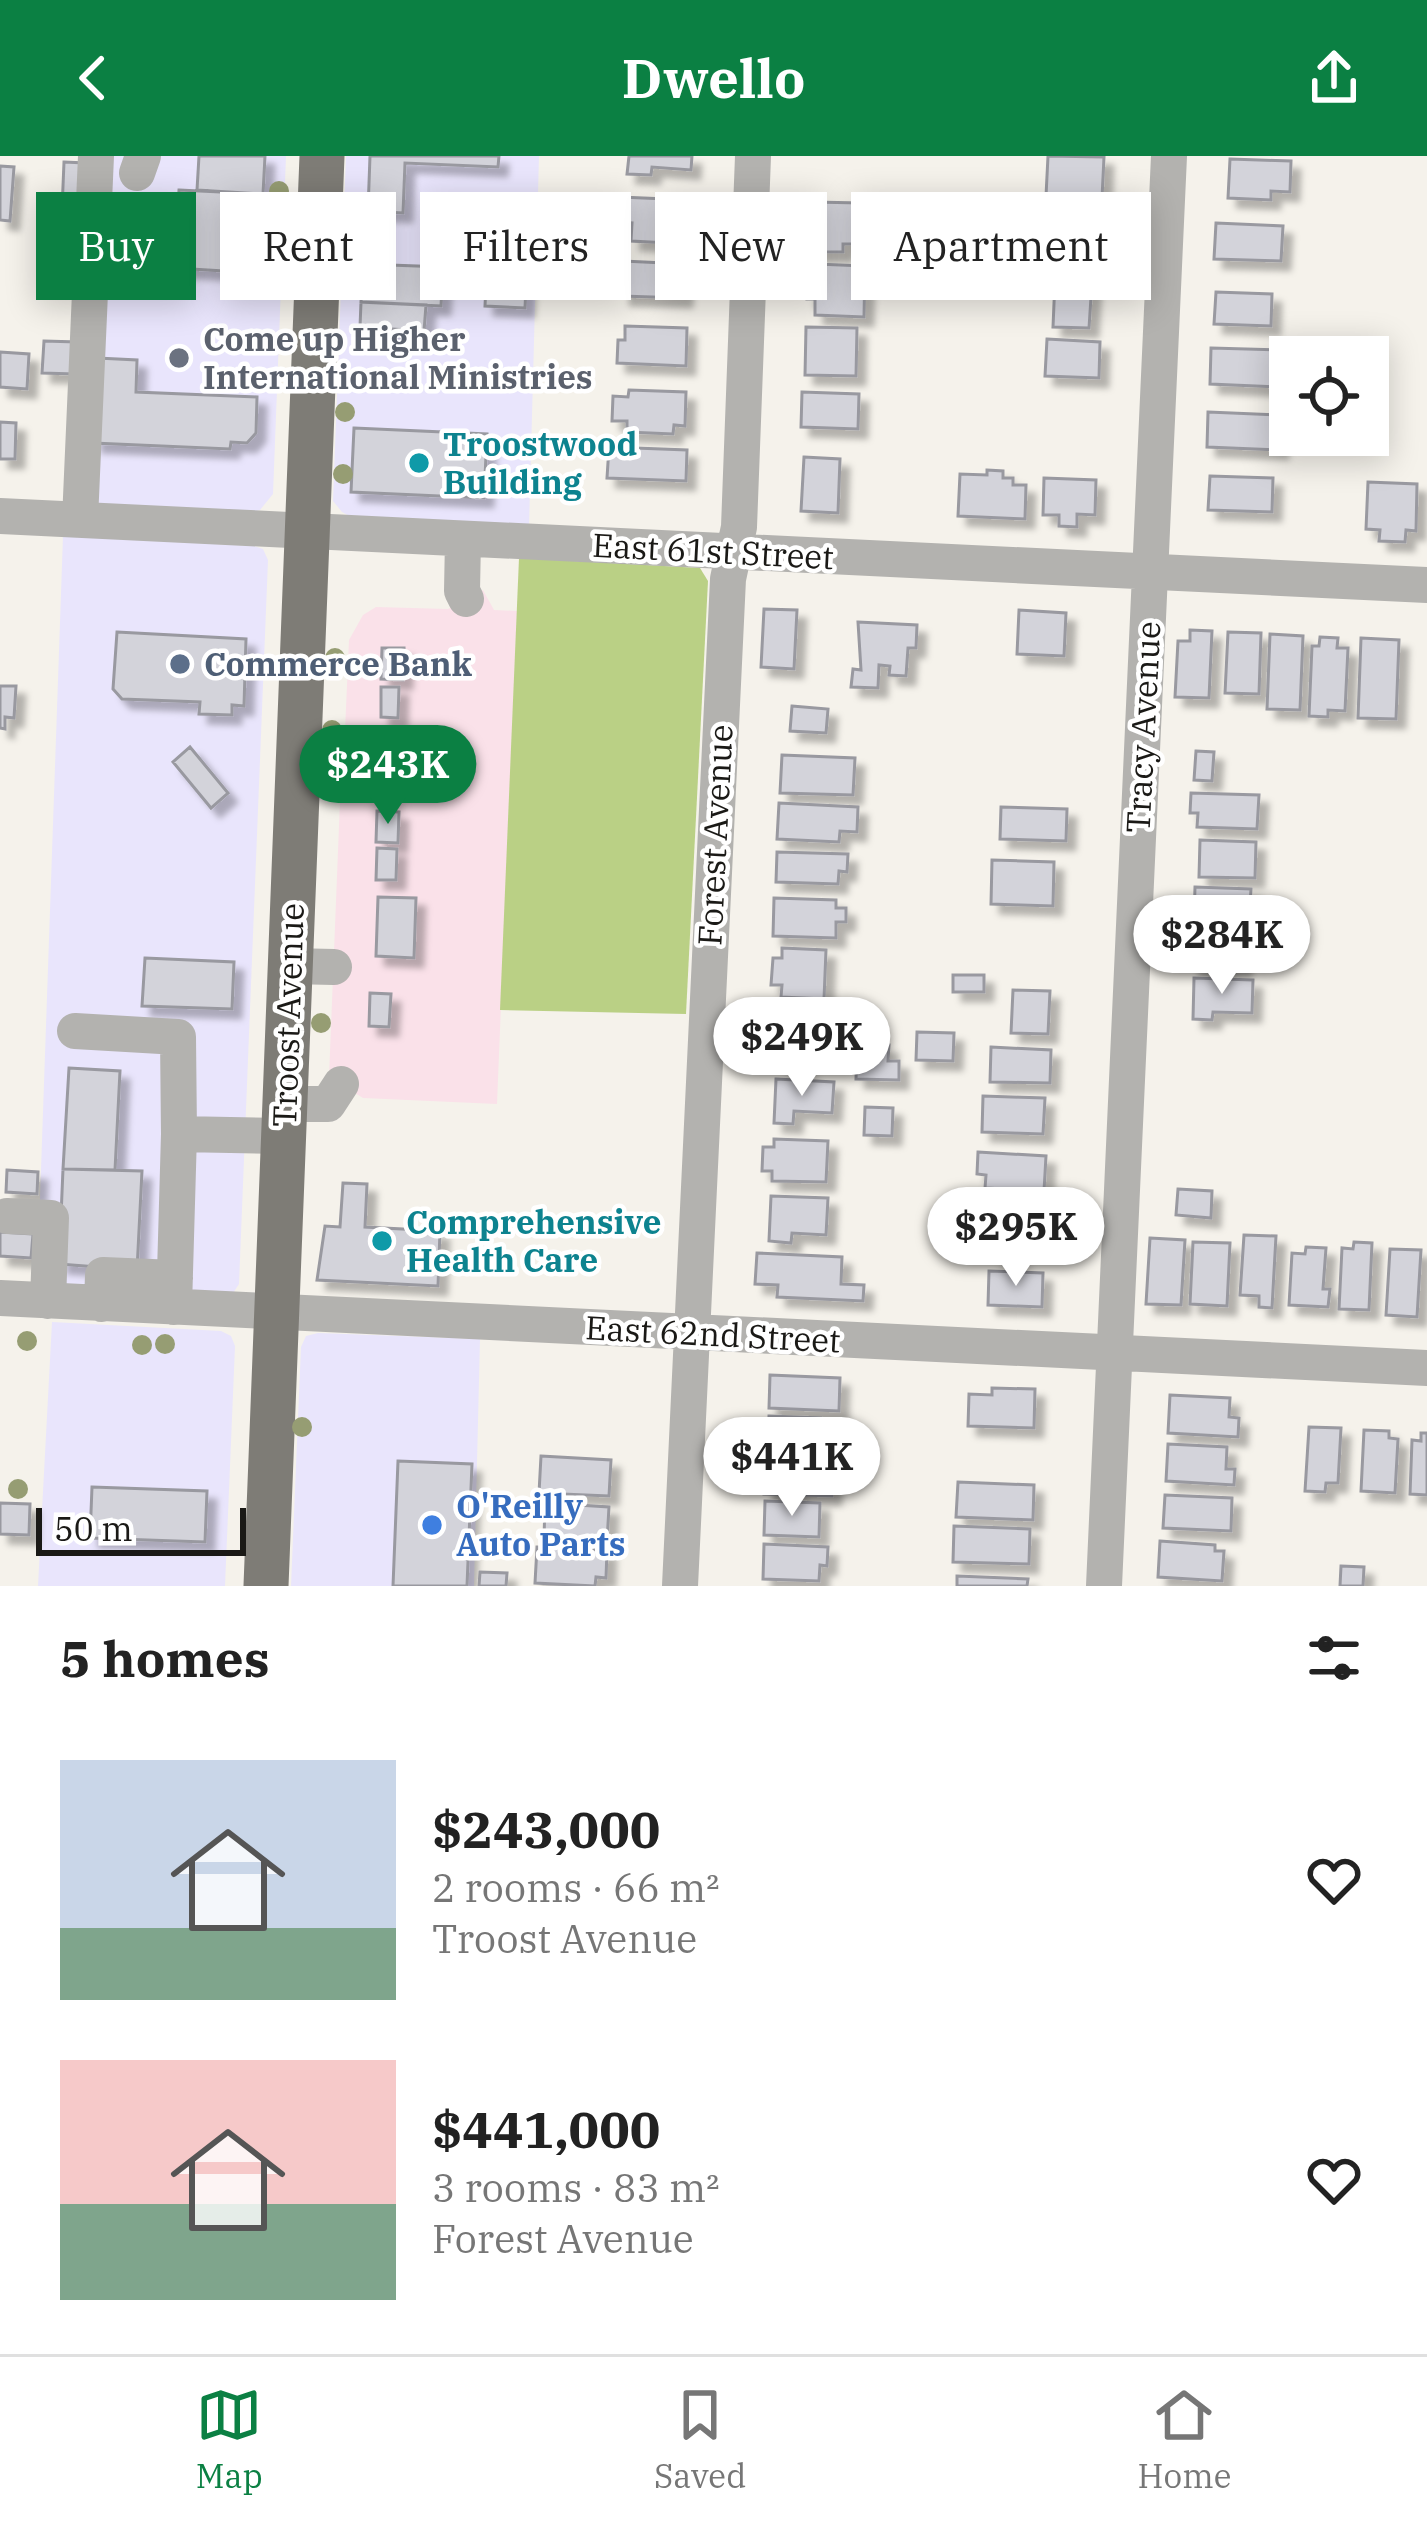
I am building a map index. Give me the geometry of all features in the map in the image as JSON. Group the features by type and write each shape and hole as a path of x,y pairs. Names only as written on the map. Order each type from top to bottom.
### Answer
{"main road":[{"name":"Troost Avenue","path":"266,1586 284,1120 312,966 298,774 322,156"}],"street":[{"path":"80,520 96,156"},
{"name":"Forest Avenue","path":"680,1586 728,579 740,527 753,156"},
{"name":"Tracy Avenue","path":"1104,1586 1168,156"},
{"name":"East 61st Street","path":"0,516 1427,585"},
{"path":"464,539 462,591 466,599"},
{"path":"298,774 342,778 354,773"},
{"path":"75,1031 178,1036 174,1293"},
{"path":"179,1134 284,1120 328,1104 341,1084"},
{"path":"7,1216 51,1218 48,1301"},
{"name":"East 62nd Street","path":"0,1298 102,1304 174,1293 277,1312 1427,1369"}],"shaded area":[{"path":"103,156 286,156 285,192 220,192 220,300 280,300 273,494 260,510 88,505 97,300 196,300 196,192 101,192"},
{"path":"346,156 539,156 538,192 420,192 420,300 535,300 529,527 355,519 333,501 341,300 396,300 396,192 345,192"},
{"path":"63,536 254,546 263,549 268,560 239,1284 233,1293 37,1285"},
{"path":"483,590 494,610 517,611 497,1104 363,1098 329,1077 340,801 362,790 344,753 349,640 363,615 376,607 448,609"},
{"path":"52,1322 221,1331 231,1336 235,1346 225,1586 38,1586"},
{"path":"306,1336 480,1339 474,1586 291,1586 301,1347"}],"green space":[{"path":"519,558 700,568 708,581 686,1014 500,1010"}],"building":[{"path":"199,156 265,156 263,192 197,190"},
{"path":"370,156 499,156 498,167 405,163 403,213 396,213 396,192 369,192"},
{"path":"629,156 692,156 691,170 652,167 651,175 627,174"},
{"path":"1048,156 1104,157 1102,192 1046,192"},
{"path":"1230,159 1291,161 1290,192 1271,191 1271,200 1228,198"},
{"path":"64,162 85,163 84,192 63,192"},
{"path":"0,166 14,167 10,221 0,220"},
{"path":"179,190 221,192 220,271 196,269 196,192"},
{"path":"631,197 655,199 655,242 631,241"},
{"path":"827,202 851,203 851,244 843,244 843,252 827,252"},
{"path":"1216,223 1283,226 1281,261 1214,259"},
{"path":"631,261 655,263 655,297 631,296"},
{"path":"827,264 851,265 851,300 864,300 864,317 815,315 815,300 827,300"},
{"path":"396,265 420,266 420,300 441,300 441,306 361,302 396,300"},
{"path":"1216,292 1272,294 1271,326 1214,324"},
{"path":"485,300 525,300 525,308 485,306"},
{"path":"1054,300 1091,300 1089,328 1053,327"},
{"path":"361,302 426,305 424,331 360,327"},
{"path":"625,326 687,328 686,366 617,363 618,340 625,340"},
{"path":"806,327 857,328 856,376 805,375"},
{"path":"1047,339 1100,342 1099,378 1045,376"},
{"path":"44,341 77,342 75,374 42,373"},
{"path":"1211,348 1269,350 1269,386 1210,384"},
{"path":"0,352 29,354 27,389 0,387"},
{"path":"97,358 137,360 136,392 257,397 256,433 247,443 231,442 230,449 93,443"},
{"path":"629,390 686,392 685,426 674,425 673,434 627,432 627,421 612,421 613,396 628,397"},
{"path":"802,392 859,394 858,429 801,427"},
{"path":"1208,412 1269,415 1269,450 1207,447"},
{"path":"0,422 16,423 15,459 0,459"},
{"name":"Troostwood Building","path":"354,428 487,434 484,498 351,492"},
{"path":"609,447 687,450 686,481 607,478"},
{"path":"804,457 840,459 838,513 801,511"},
{"path":"987,470 1003,471 1003,478 1013,478 1013,485 1026,485 1025,519 958,516 960,474 987,475"},
{"path":"1210,476 1273,478 1272,512 1208,510"},
{"path":"1044,478 1096,480 1095,515 1077,514 1077,527 1059,526 1059,515 1043,515"},
{"path":"1368,482 1417,484 1416,531 1406,530 1405,542 1379,541 1380,530 1366,529"},
{"path":"764,609 797,610 794,669 761,667"},
{"path":"1019,610 1066,613 1064,656 1017,654"},
{"path":"858,622 917,625 916,648 908,648 906,676 889,675 890,666 879,665 878,688 851,687 853,669 861,670"},
{"path":"1190,630 1212,631 1209,698 1175,697 1178,641 1190,641"},
{"name":"Commerce Bank","path":"117,632 246,639 244,706 232,705 232,715 199,714 200,702 122,699 113,689"},
{"path":"1228,632 1261,633 1259,694 1225,693"},
{"path":"1270,634 1303,636 1300,710 1267,709"},
{"path":"1320,637 1338,638 1337,648 1348,648 1345,711 1328,710 1328,717 1309,716 1312,646 1319,646"},
{"path":"1361,638 1399,640 1396,719 1358,718"},
{"path":"382,648 404,648 403,680 381,679"},
{"path":"0,686 16,686 14,718 5,717 5,729 0,728"},
{"path":"381,687 399,687 398,718 381,717"},
{"path":"792,706 828,709 826,733 790,731"},
{"path":"190,747 228,793 211,808 173,762"},
{"path":"1196,751 1214,752 1212,781 1194,780"},
{"path":"782,755 855,758 853,795 780,793"},
{"path":"1191,793 1259,795 1257,829 1197,827 1198,813 1190,813"},
{"path":"779,803 858,807 857,832 840,831 839,842 777,839"},
{"path":"1001,807 1067,809 1066,841 1000,839"},
{"path":"377,811 399,812 398,843 376,842"},
{"path":"1200,840 1256,842 1255,878 1199,877"},
{"path":"377,848 397,849 396,880 376,880"},
{"path":"777,852 848,854 847,872 839,871 838,884 776,882"},
{"path":"992,860 1054,862 1053,906 991,904"},
{"path":"1195,887 1251,889 1249,922 1194,921"},
{"path":"378,897 416,898 414,958 376,956"},
{"path":"774,898 836,900 836,908 846,908 846,922 836,922 836,938 773,936"},
{"path":"1192,932 1244,934 1242,968 1190,967"},
{"path":"782,948 826,950 824,999 781,997 782,985 771,985 773,958 782,958"},
{"path":"145,958 234,962 232,1009 142,1006"},
{"path":"953,975 984,975 984,992 953,992"},
{"path":"1194,978 1253,980 1252,1013 1213,1012 1212,1020 1193,1019"},
{"path":"1013,990 1050,991 1048,1034 1011,1033"},
{"path":"370,993 391,994 389,1027 369,1026"},
{"path":"780,1012 841,1015 840,1021 849,1021 848,1043 835,1043 835,1051 797,1049 796,1059 778,1058"},
{"path":"917,1032 954,1033 953,1061 916,1060"},
{"path":"857,1044 889,1045 888,1061 899,1061 899,1080 856,1079"},
{"path":"991,1047 1051,1050 1050,1083 990,1082"},
{"path":"69,1068 120,1071 115,1170 63,1169"},
{"path":"776,1079 834,1082 832,1113 794,1111 793,1124 774,1123"},
{"path":"983,1096 1045,1098 1043,1134 982,1132"},
{"path":"865,1107 893,1108 892,1136 864,1135"},
{"path":"774,1139 828,1141 826,1182 772,1181 772,1171 762,1171 763,1147 774,1147"},
{"path":"978,1152 1046,1156 1044,1191 985,1188 986,1175 977,1174"},
{"path":"63,1169 142,1171 137,1270 59,1264"},
{"path":"7,1170 38,1172 37,1194 6,1192"},
{"name":"Comprehensive Health Care","path":"343,1183 367,1184 365,1227 440,1231 438,1286 317,1280 325,1226 340,1227"},
{"path":"1178,1189 1212,1191 1211,1218 1176,1215"},
{"path":"771,1196 828,1198 826,1235 792,1233 791,1243 769,1241"},
{"path":"0,1232 33,1234 31,1258 0,1256"},
{"path":"1244,1235 1276,1236 1272,1308 1259,1307 1259,1296 1240,1295"},
{"path":"1150,1238 1185,1240 1181,1305 1146,1304"},
{"path":"1193,1242 1230,1243 1227,1306 1190,1304"},
{"path":"1354,1242 1372,1243 1369,1310 1339,1309 1342,1248 1353,1249"},
{"path":"1306,1247 1326,1248 1323,1289 1330,1289 1328,1307 1289,1305 1292,1253 1305,1254"},
{"path":"1390,1249 1421,1250 1417,1317 1386,1315"},
{"path":"757,1253 842,1257 841,1284 864,1285 863,1301 777,1297 778,1285 755,1284"},
{"path":"989,1271 1043,1273 1042,1307 988,1305"},
{"path":"770,1375 840,1378 839,1411 769,1408"},
{"path":"992,1388 1035,1389 1034,1428 968,1426 969,1394 992,1395"},
{"path":"1170,1395 1230,1398 1229,1417 1239,1418 1238,1437 1168,1433"},
{"path":"769,1416 821,1418 820,1452 768,1450"},
{"path":"1309,1427 1341,1428 1338,1483 1326,1483 1325,1492 1305,1491"},
{"path":"1364,1430 1389,1431 1389,1438 1398,1439 1395,1493 1361,1491"},
{"path":"1421,1433 1427,1433 1427,1495 1410,1494 1412,1440 1421,1441"},
{"path":"1168,1444 1227,1447 1226,1469 1235,1469 1234,1485 1166,1481"},
{"path":"541,1456 611,1460 609,1496 539,1493"},
{"path":"765,1457 833,1459 832,1496 764,1494"},
{"name":"O'Reilly Auto Parts","path":"398,1461 472,1464 467,1586 393,1586"},
{"path":"958,1482 1034,1485 1033,1520 956,1517"},
{"path":"92,1487 207,1491 205,1542 90,1538"},
{"path":"1165,1495 1232,1498 1231,1531 1163,1528"},
{"path":"765,1501 820,1503 819,1537 764,1535"},
{"path":"0,1503 30,1504 29,1535 0,1534"},
{"path":"545,1503 609,1507 607,1541 544,1538"},
{"path":"954,1526 1030,1529 1029,1564 953,1562"},
{"path":"1160,1541 1215,1545 1215,1551 1224,1551 1222,1581 1158,1577"},
{"path":"764,1544 828,1547 827,1566 820,1565 819,1581 763,1579"},
{"path":"537,1547 607,1550 606,1578 596,1577 595,1586 535,1583"},
{"path":"1341,1566 1364,1567 1363,1586 1340,1586"},
{"path":"480,1572 507,1573 506,1586 479,1586"},
{"path":"957,1576 1028,1579 1027,1586 957,1586"}],"place":[{"name":"Come up Higher International Ministries","path":"179,358"},
{"name":"Troostwood Building","path":"419,463"},
{"name":"Commerce Bank","path":"180,664"},
{"name":"Comprehensive Health Care","path":"382,1241"},
{"name":"O'Reilly Auto Parts","path":"432,1525"}]}
